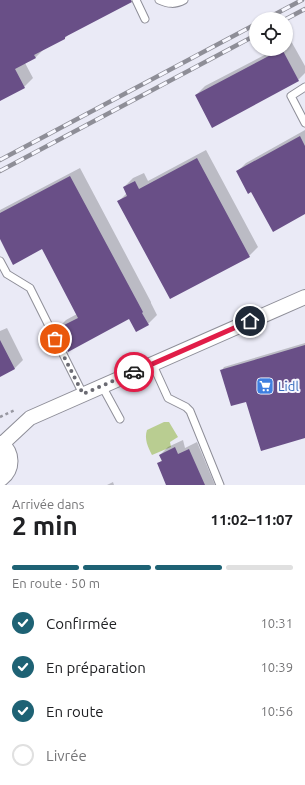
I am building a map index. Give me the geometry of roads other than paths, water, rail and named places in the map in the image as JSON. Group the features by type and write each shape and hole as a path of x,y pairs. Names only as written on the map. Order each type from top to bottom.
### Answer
{"street":[{"path":"0,476 6,469 7,464 6,454 0,446 30,418 305,297"},
{"path":"0,480 3,485"}],"lane":[{"path":"136,0 145,18"},
{"path":"159,0 167,4 178,3 184,0"},
{"path":"305,87 291,96 305,124"},
{"path":"0,261 7,274 30,288 83,394"},
{"path":"152,364 168,398 186,407 190,411 220,485"},
{"path":"102,386 120,419"}],"railway":[{"path":"279,12 302,0"},
{"path":"293,15 305,9"},
{"path":"0,160 249,28"},
{"path":"0,171 249,39"}],"place":[{"name":"Lidl","path":"265,386"}]}
